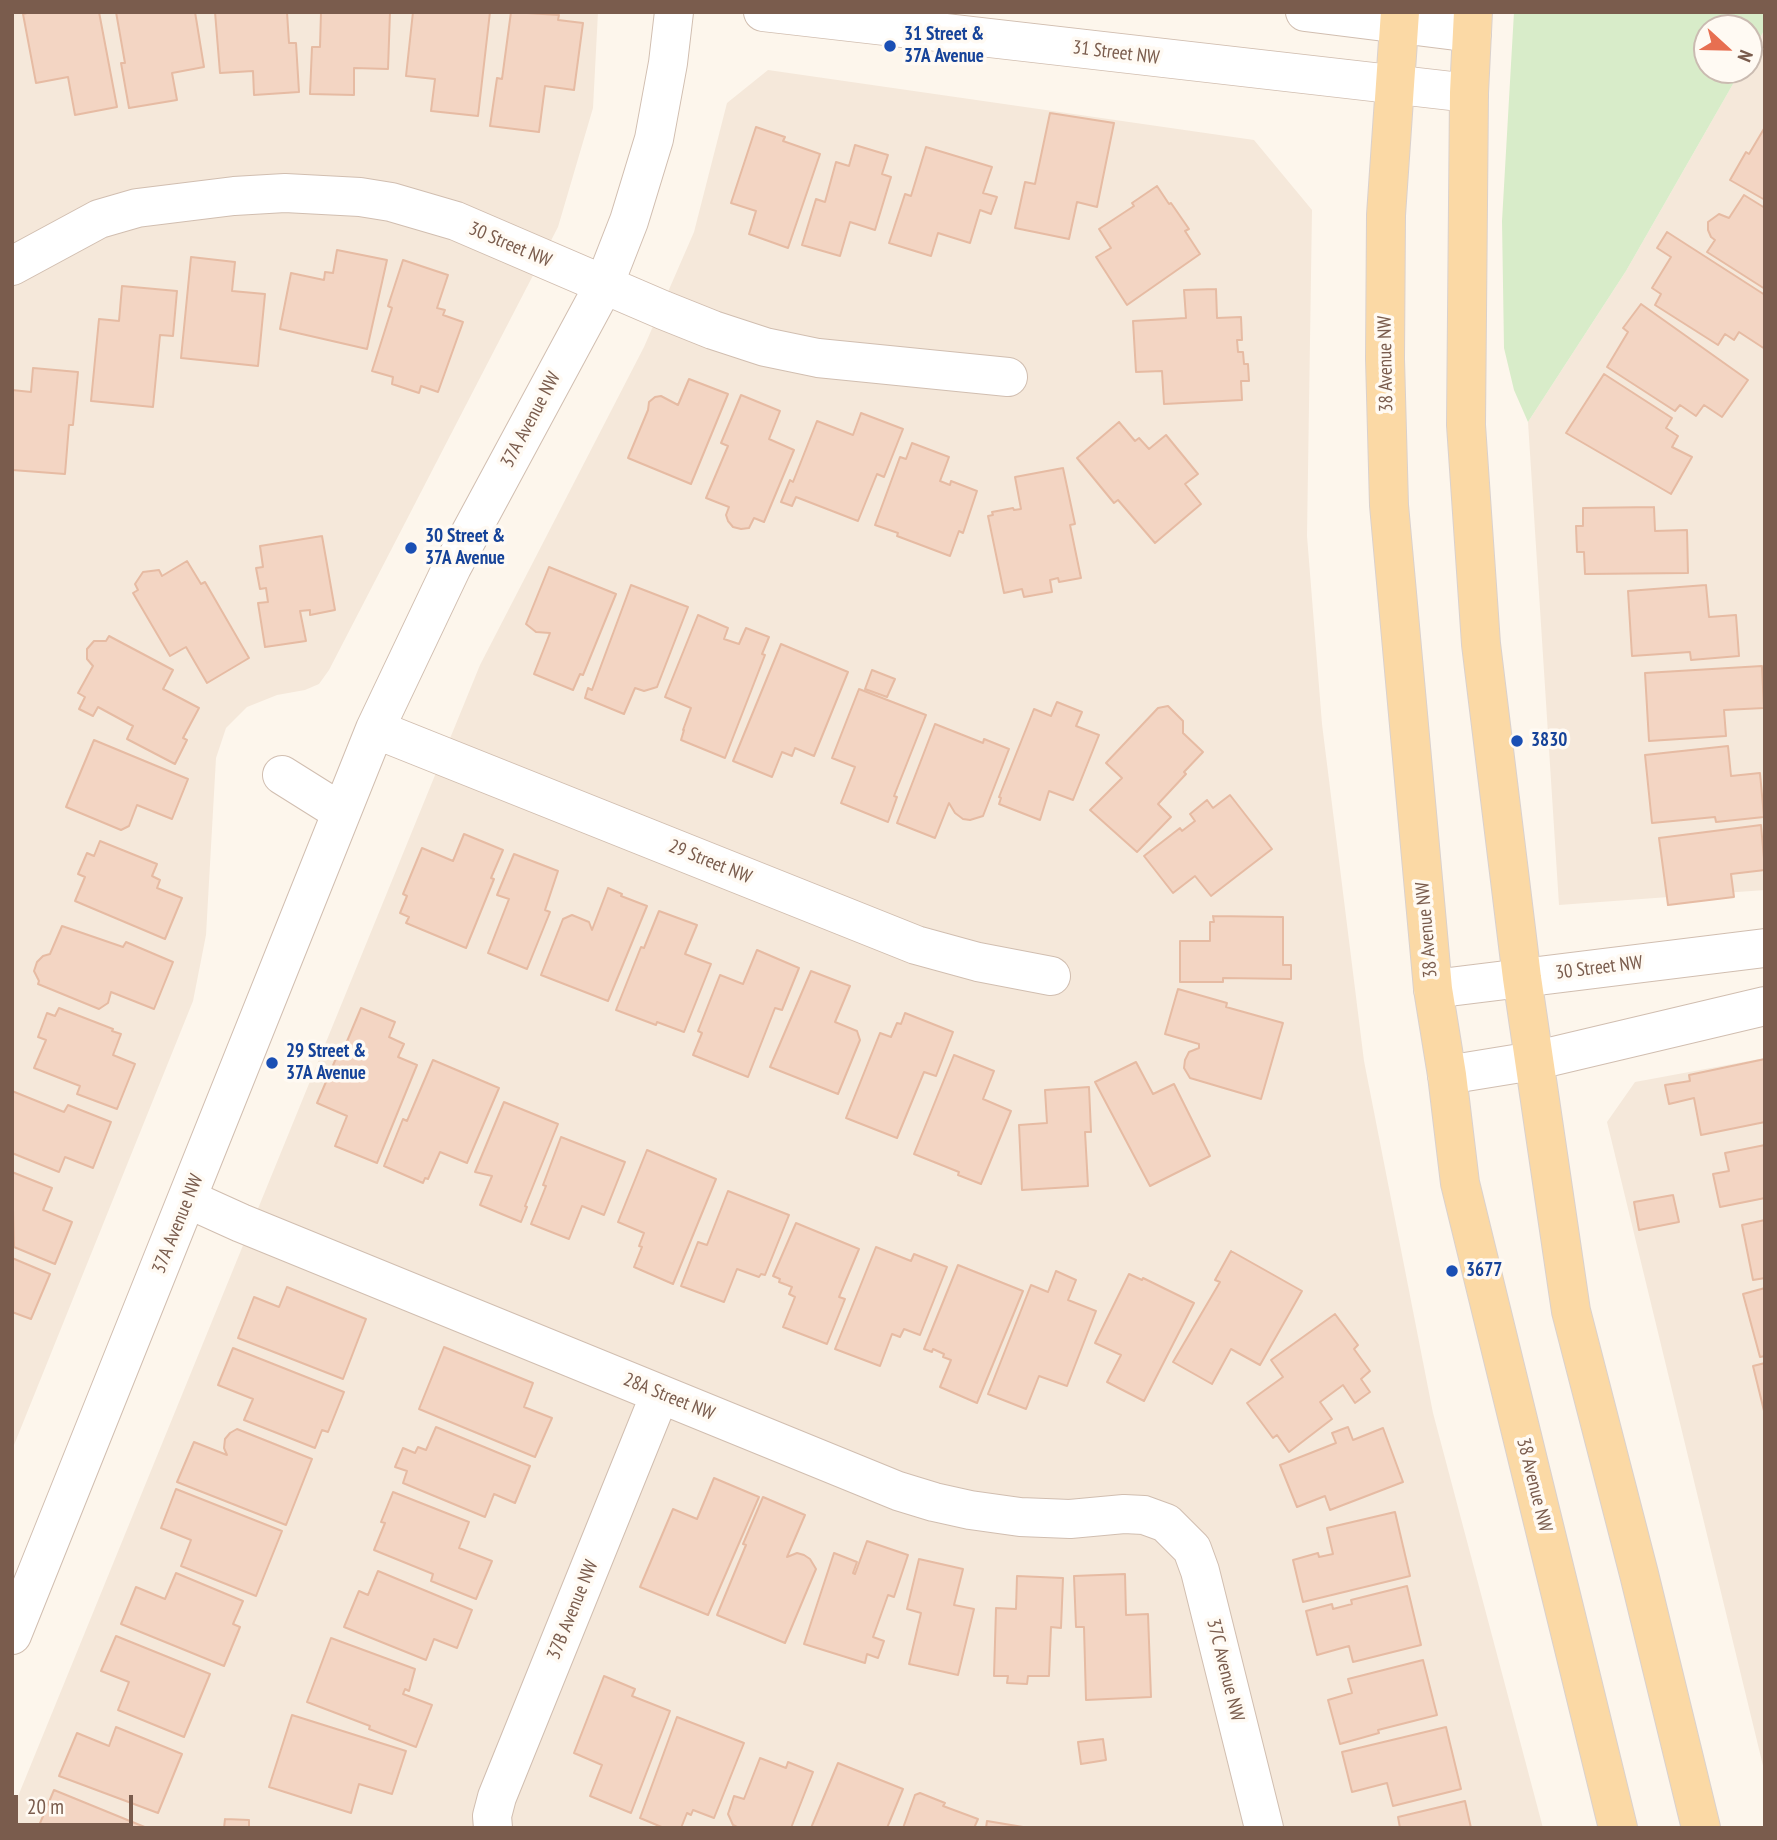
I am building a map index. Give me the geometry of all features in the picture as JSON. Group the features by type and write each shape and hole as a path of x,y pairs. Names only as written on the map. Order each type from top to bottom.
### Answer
{"main road":[{"name":"38 Avenue NW","path":"1400,18 1386,215 1385,359 1389,505 1433,989 1460,1183 1618,1828"},
{"path":"1472,23 1466,425 1481,644 1522,978 1571,1311 1701,1828"}],"street":[{"name":"37A Avenue NW","path":"12,1635 375,729 452,567 604,285 629,220 654,139 674,12"},
{"name":"31 Street NW","path":"763,12 1469,93"},
{"path":"1305,12 1472,23"},
{"name":"30 Street NW","path":"12,266 99,219 119,212 234,196 298,194 360,197 418,209 456,221 713,330 793,354 1008,377"},
{"name":"29 Street NW","path":"375,729 916,945 978,962 1051,976"},
{"path":"282,775 341,812"},
{"name":"30 Street NW","path":"1433,989 1765,947"},
{"path":"1447,1075 1533,1061 1765,1006"},
{"name":"28A Street NW","path":"188,1199 245,1225 898,1491 934,1502 1020,1517 1070,1519 1124,1514 1144,1515 1166,1523"},
{"name":"37B Avenue NW","path":"493,1828 492,1816 496,1797 660,1394"},
{"name":"37C Avenue NW","path":"1166,1523 1192,1549 1200,1571 1264,1828"}],"shaded area":[{"path":"12,12 598,12 593,108 558,227 329,670 319,684 305,690 277,695 247,707 226,728 216,758 206,935 193,1001 12,1450"},
{"path":"1765,29 1765,890 1559,905 1528,422 1626,271 1733,84 1763,84"},
{"path":"768,70 1254,140 1312,210 1307,536 1322,724 1364,1061 1433,1413 1543,1828 12,1828 12,1811 480,665 644,347 694,232 727,103"},
{"path":"1765,1058 1765,1774 1607,1122 1635,1082"}],"green space":[{"path":"1514,12 1765,12 1763,32 1763,14 1693,14 1693,84 1733,84 1626,271 1528,422 1514,390 1504,348 1502,221"}],"building":[{"path":"99,12 117,107 75,115 68,77 36,83 23,14"},
{"path":"116,12 195,12 204,67 172,73 177,100 129,108"},
{"path":"215,12 287,12 289,43 296,43 299,92 254,95 253,71 220,73"},
{"path":"321,12 390,12 388,69 354,68 354,95 310,94 312,47 320,47"},
{"path":"413,12 490,12 478,116 431,111 435,79 406,76"},
{"path":"511,12 559,15 558,20 583,23 574,90 545,86 539,132 490,126 497,78 502,79"},
{"path":"1050,113 1114,123 1097,207 1077,202 1069,239 1015,228 1025,182 1035,184"},
{"path":"756,127 785,137 783,141 820,154 788,248 749,234 756,211 731,203"},
{"path":"1765,127 1765,200 1730,180"},
{"path":"855,145 888,155 882,174 891,177 875,230 850,222 840,256 802,245 816,199 825,202 836,162 849,166"},
{"path":"926,147 992,167 983,193 997,197 991,214 980,210 970,243 938,233 931,256 889,243 905,194 911,196"},
{"path":"1157,186 1189,229 1185,231 1200,254 1127,305 1096,257 1111,248 1099,229 1134,206 1132,203"},
{"path":"1744,195 1765,208 1765,289 1707,252 1715,240 1708,230 1708,222 1719,214 1729,218"},
{"path":"1667,232 1765,295 1765,349 1739,332 1734,340 1725,334 1718,345 1655,305 1661,294 1652,288 1671,257 1657,248"},
{"path":"337,250 387,260 367,349 280,329 291,273 324,280 325,272 333,273"},
{"path":"191,257 235,262 232,291 265,294 258,366 181,358"},
{"path":"403,260 448,275 437,308 445,310 443,315 463,322 438,392 421,386 419,393 392,384 393,377 372,371 392,308 388,306"},
{"path":"122,286 177,291 173,336 160,335 153,407 91,401 99,319 119,321"},
{"path":"1216,289 1217,318 1241,317 1242,340 1237,340 1238,352 1243,352 1244,364 1248,364 1249,381 1241,381 1242,400 1164,404 1162,371 1136,372 1133,321 1186,318 1184,290"},
{"path":"1641,304 1748,380 1722,417 1704,405 1696,416 1680,405 1675,411 1607,367 1628,332 1623,328"},
{"path":"33,368 78,372 73,425 69,425 65,474 12,470 12,390 31,392"},
{"path":"1604,374 1672,418 1666,428 1678,436 1672,447 1692,457 1671,494 1566,433"},
{"path":"689,379 728,394 691,484 628,458 649,402 661,396 678,405"},
{"path":"741,395 780,411 769,439 794,450 764,522 754,518 749,528 741,529 733,527 728,521 726,515 729,507 706,498 728,446 721,443"},
{"path":"861,413 903,429 884,477 877,474 858,521 796,497 792,506 781,502 790,480 793,482 817,421 853,435"},
{"path":"1119,422 1135,441 1139,438 1149,449 1166,435 1198,474 1185,484 1201,504 1155,543 1118,500 1114,503 1077,458"},
{"path":"912,443 949,457 940,481 950,485 951,481 977,491 963,533 959,531 950,556 875,525 900,457 906,459"},
{"path":"1063,468 1075,524 1070,525 1081,578 1059,582 1058,578 1050,580 1052,592 1024,597 1022,589 1004,593 988,516 993,515 992,512 1021,509 1015,477"},
{"path":"1654,507 1655,531 1687,530 1688,573 1585,574 1584,552 1577,552 1576,526 1583,526 1583,508"},
{"path":"322,536 335,610 310,615 310,610 300,611 306,641 265,647 258,603 268,602 266,588 260,589 256,568 263,567 260,546"},
{"path":"187,561 201,584 205,582 249,658 207,683 186,647 170,656 133,593 138,590 135,584 143,572 159,570 162,576"},
{"path":"549,567 616,594 583,675 580,674 573,690 534,674 550,633 536,632 526,624"},
{"path":"631,585 688,607 657,687 644,691 635,688 624,714 585,698 588,688 592,690"},
{"path":"1706,585 1709,617 1736,615 1739,656 1691,660 1690,652 1632,656 1628,591"},
{"path":"698,615 728,628 724,639 739,644 746,628 769,637 762,654 765,655 725,758 681,740 691,708 665,697"},
{"path":"109,636 173,670 163,689 199,708 183,738 187,740 175,764 127,739 133,726 98,707 93,716 79,709 85,697 78,693 93,666 87,659 87,649 94,641 106,641"},
{"path":"781,644 848,672 814,756 795,748 792,756 782,752 772,777 733,761"},
{"path":"1762,666 1764,708 1724,710 1726,736 1649,741 1645,673"},
{"path":"872,670 895,679 887,697 865,689"},
{"path":"859,689 926,715 894,796 897,797 888,822 841,803 855,767 832,758"},
{"path":"1057,702 1082,712 1076,726 1099,735 1073,800 1049,791 1040,820 999,804 999,797 1034,709 1051,716"},
{"path":"1168,706 1183,721 1183,733 1203,752 1158,804 1171,817 1137,852 1090,810 1122,778 1106,763 1158,708"},
{"path":"935,724 983,743 984,739 1009,749 983,816 963,819 949,803 935,838 897,823"},
{"path":"94,740 188,779 172,819 137,805 129,826 121,830 66,807"},
{"path":"1728,746 1731,776 1760,773 1764,817 1716,822 1715,817 1652,823 1645,755"},
{"path":"1230,795 1272,849 1211,896 1195,876 1173,893 1144,856 1180,828 1182,831 1195,821 1190,814 1207,800 1213,808"},
{"path":"1761,825 1765,870 1731,874 1734,897 1668,905 1659,838"},
{"path":"464,834 503,850 466,948 406,923 409,917 400,913 407,896 403,894 422,848 453,861"},
{"path":"100,841 157,864 152,876 160,880 157,888 182,898 165,939 75,901 85,877 78,874 87,853 94,856"},
{"path":"514,854 558,871 545,910 550,912 527,969 488,953 509,899 497,895"},
{"path":"608,888 647,906 608,1001 541,975 563,919 572,915 589,922 592,930"},
{"path":"659,911 697,925 685,954 711,964 684,1032 616,1010 641,947 644,948"},
{"path":"1213,916 1283,917 1283,965 1291,965 1291,979 1223,978 1223,982 1180,982 1180,941 1210,941 1210,922 1214,922"},
{"path":"62,926 123,947 126,942 173,962 154,1009 111,992 108,1003 99,1009 38,984 34,971 37,962 50,954"},
{"path":"757,950 799,968 782,1010 775,1008 748,1077 693,1055 702,1033 698,1031 720,975 743,984"},
{"path":"811,971 850,986 835,1022 857,1031 860,1040 838,1094 770,1067"},
{"path":"1178,989 1227,1003 1226,1007 1283,1023 1261,1099 1190,1078 1184,1068 1185,1060 1189,1052 1199,1048 1199,1044 1165,1034"},
{"path":"59,1008 121,1034 113,1055 135,1064 117,1109 77,1094 80,1086 34,1068 46,1040 38,1037 47,1013 55,1016"},
{"path":"361,1008 395,1022 389,1037 404,1044 398,1057 417,1065 377,1163 335,1146 347,1116 317,1103"},
{"path":"905,1013 953,1032 936,1076 924,1072 897,1138 846,1118 880,1033 891,1037"},
{"path":"954,1055 994,1071 983,1099 1011,1111 981,1184 914,1154"},
{"path":"1765,1059 1765,1122 1701,1135 1694,1098 1669,1104 1665,1085 1690,1081 1689,1075"},
{"path":"433,1060 499,1088 467,1163 440,1152 428,1179 425,1178 423,1183 384,1166 403,1119 407,1121"},
{"path":"1136,1062 1153,1094 1174,1084 1210,1156 1150,1186 1095,1082"},
{"path":"1089,1087 1091,1132 1085,1132 1088,1186 1022,1190 1019,1125 1047,1123 1045,1090"},
{"path":"12,1091 64,1112 68,1105 111,1122 93,1168 65,1157 59,1172 12,1153"},
{"path":"504,1102 558,1124 521,1222 480,1205 492,1176 475,1172"},
{"path":"561,1137 625,1162 604,1215 582,1206 569,1239 531,1224"},
{"path":"1765,1145 1765,1198 1720,1207 1713,1174 1729,1171 1725,1153"},
{"path":"647,1150 716,1179 673,1284 634,1267 644,1233 618,1222"},
{"path":"12,1172 52,1188 43,1210 72,1222 55,1264 14,1247"},
{"path":"728,1191 789,1215 765,1275 761,1274 759,1277 737,1269 724,1302 681,1286 698,1242 707,1245"},
{"path":"1673,1195 1679,1222 1639,1230 1634,1202"},
{"path":"1765,1220 1765,1278 1753,1280 1742,1225"},
{"path":"796,1223 859,1249 839,1297 845,1299 827,1344 783,1327 795,1297 789,1294 792,1287 779,1282 780,1279 773,1276"},
{"path":"876,1247 911,1261 914,1254 947,1267 920,1335 904,1329 900,1337 892,1334 880,1366 835,1349"},
{"path":"1231,1251 1302,1291 1260,1365 1231,1349 1212,1384 1173,1362 1220,1282 1215,1280"},
{"path":"12,1258 50,1274 31,1319 12,1312"},
{"path":"958,1265 1023,1291 977,1403 940,1387 951,1360 933,1349 932,1352 924,1349"},
{"path":"1056,1271 1076,1280 1068,1300 1096,1311 1067,1386 1039,1376 1026,1409 988,1394 1031,1285 1048,1292"},
{"path":"1129,1274 1194,1303 1144,1401 1107,1382 1121,1355 1095,1343"},
{"path":"287,1287 366,1319 343,1379 238,1338 254,1297 279,1307"},
{"path":"1765,1288 1765,1356 1760,1357 1743,1294"},
{"path":"1335,1314 1358,1345 1354,1349 1370,1371 1361,1379 1370,1392 1355,1403 1343,1385 1320,1402 1332,1419 1289,1452 1277,1435 1273,1438 1247,1403 1283,1377 1271,1360"},
{"path":"444,1347 533,1383 524,1407 552,1418 535,1457 419,1409"},
{"path":"233,1348 344,1392 328,1432 322,1430 315,1448 244,1420 253,1399 218,1385"},
{"path":"1765,1363 1765,1415 1753,1366"},
{"path":"436,1427 530,1466 515,1503 494,1494 485,1517 403,1483 407,1471 395,1467 403,1448 415,1453 418,1447 426,1450"},
{"path":"1348,1427 1353,1440 1383,1428 1403,1482 1330,1510 1325,1496 1297,1507 1280,1465 1336,1443 1332,1433"},
{"path":"237,1429 312,1459 286,1525 177,1482 194,1442 227,1455 224,1448 225,1439"},
{"path":"714,1478 759,1497 708,1615 640,1587 673,1509 697,1519"},
{"path":"176,1489 282,1531 256,1596 181,1566 191,1540 161,1528"},
{"path":"393,1492 469,1522 459,1548 492,1561 476,1599 431,1581 433,1574 374,1550"},
{"path":"763,1497 805,1515 787,1557 797,1553 804,1555 816,1569 785,1643 717,1615"},
{"path":"1395,1512 1410,1576 1303,1602 1293,1560 1318,1553 1319,1557 1333,1554 1327,1528"},
{"path":"867,1541 908,1555 894,1597 888,1595 873,1637 884,1641 878,1658 867,1654 865,1663 804,1644 834,1553 857,1562 853,1573 855,1574"},
{"path":"919,1559 963,1569 954,1605 974,1609 958,1675 909,1664 921,1613 907,1609"},
{"path":"378,1571 472,1610 457,1648 434,1639 426,1660 344,1627 359,1591 368,1595"},
{"path":"176,1573 243,1601 233,1624 240,1627 224,1666 121,1624 136,1587 165,1599"},
{"path":"1125,1574 1126,1615 1148,1614 1151,1697 1086,1700 1084,1627 1076,1627 1074,1576"},
{"path":"1017,1576 1063,1578 1061,1628 1051,1627 1049,1676 1028,1676 1027,1684 1007,1683 1008,1676 994,1676 996,1608 1016,1609"},
{"path":"1407,1586 1421,1645 1353,1662 1349,1646 1317,1655 1306,1611 1332,1604 1333,1609 1352,1604 1351,1600"},
{"path":"116,1636 210,1674 184,1737 118,1710 129,1682 101,1671"},
{"path":"331,1638 415,1669 409,1691 405,1689 403,1694 432,1705 416,1747 307,1702"},
{"path":"1423,1660 1437,1715 1378,1730 1379,1733 1340,1744 1328,1700 1352,1693 1348,1679"},
{"path":"604,1676 635,1689 632,1696 670,1711 631,1813 590,1796 602,1765 574,1753"},
{"path":"292,1715 406,1751 392,1794 359,1784 351,1813 269,1787"},
{"path":"677,1717 744,1743 714,1818 693,1810 691,1815 687,1813 681,1828 664,1828 640,1818"},
{"path":"116,1727 182,1754 158,1813 59,1776 77,1733 109,1746"},
{"path":"1446,1727 1461,1789 1393,1806 1387,1783 1352,1792 1342,1752"},
{"path":"1103,1739 1106,1760 1081,1764 1078,1742"},
{"path":"760,1758 786,1768 788,1762 813,1772 791,1828 739,1828 733,1825 728,1814 734,1796 744,1799"},
{"path":"838,1763 903,1789 887,1828 811,1828"},
{"path":"54,1790 147,1828 38,1828"},
{"path":"920,1793 945,1803 943,1806 978,1819 974,1828 903,1828 915,1795"},
{"path":"1465,1801 1471,1828 1400,1828 1398,1817"},
{"path":"225,1819 249,1820 249,1828 224,1828"},
{"path":"987,1821 1029,1828 986,1828"}],"place":[{"name":"31 Street & 37A Avenue","path":"890,46"},
{"name":"30 Street & 37A Avenue","path":"411,548"},
{"name":"3830","path":"1517,741"},
{"name":"29 Street & 37A Avenue","path":"272,1063"},
{"name":"3677","path":"1452,1271"}]}
